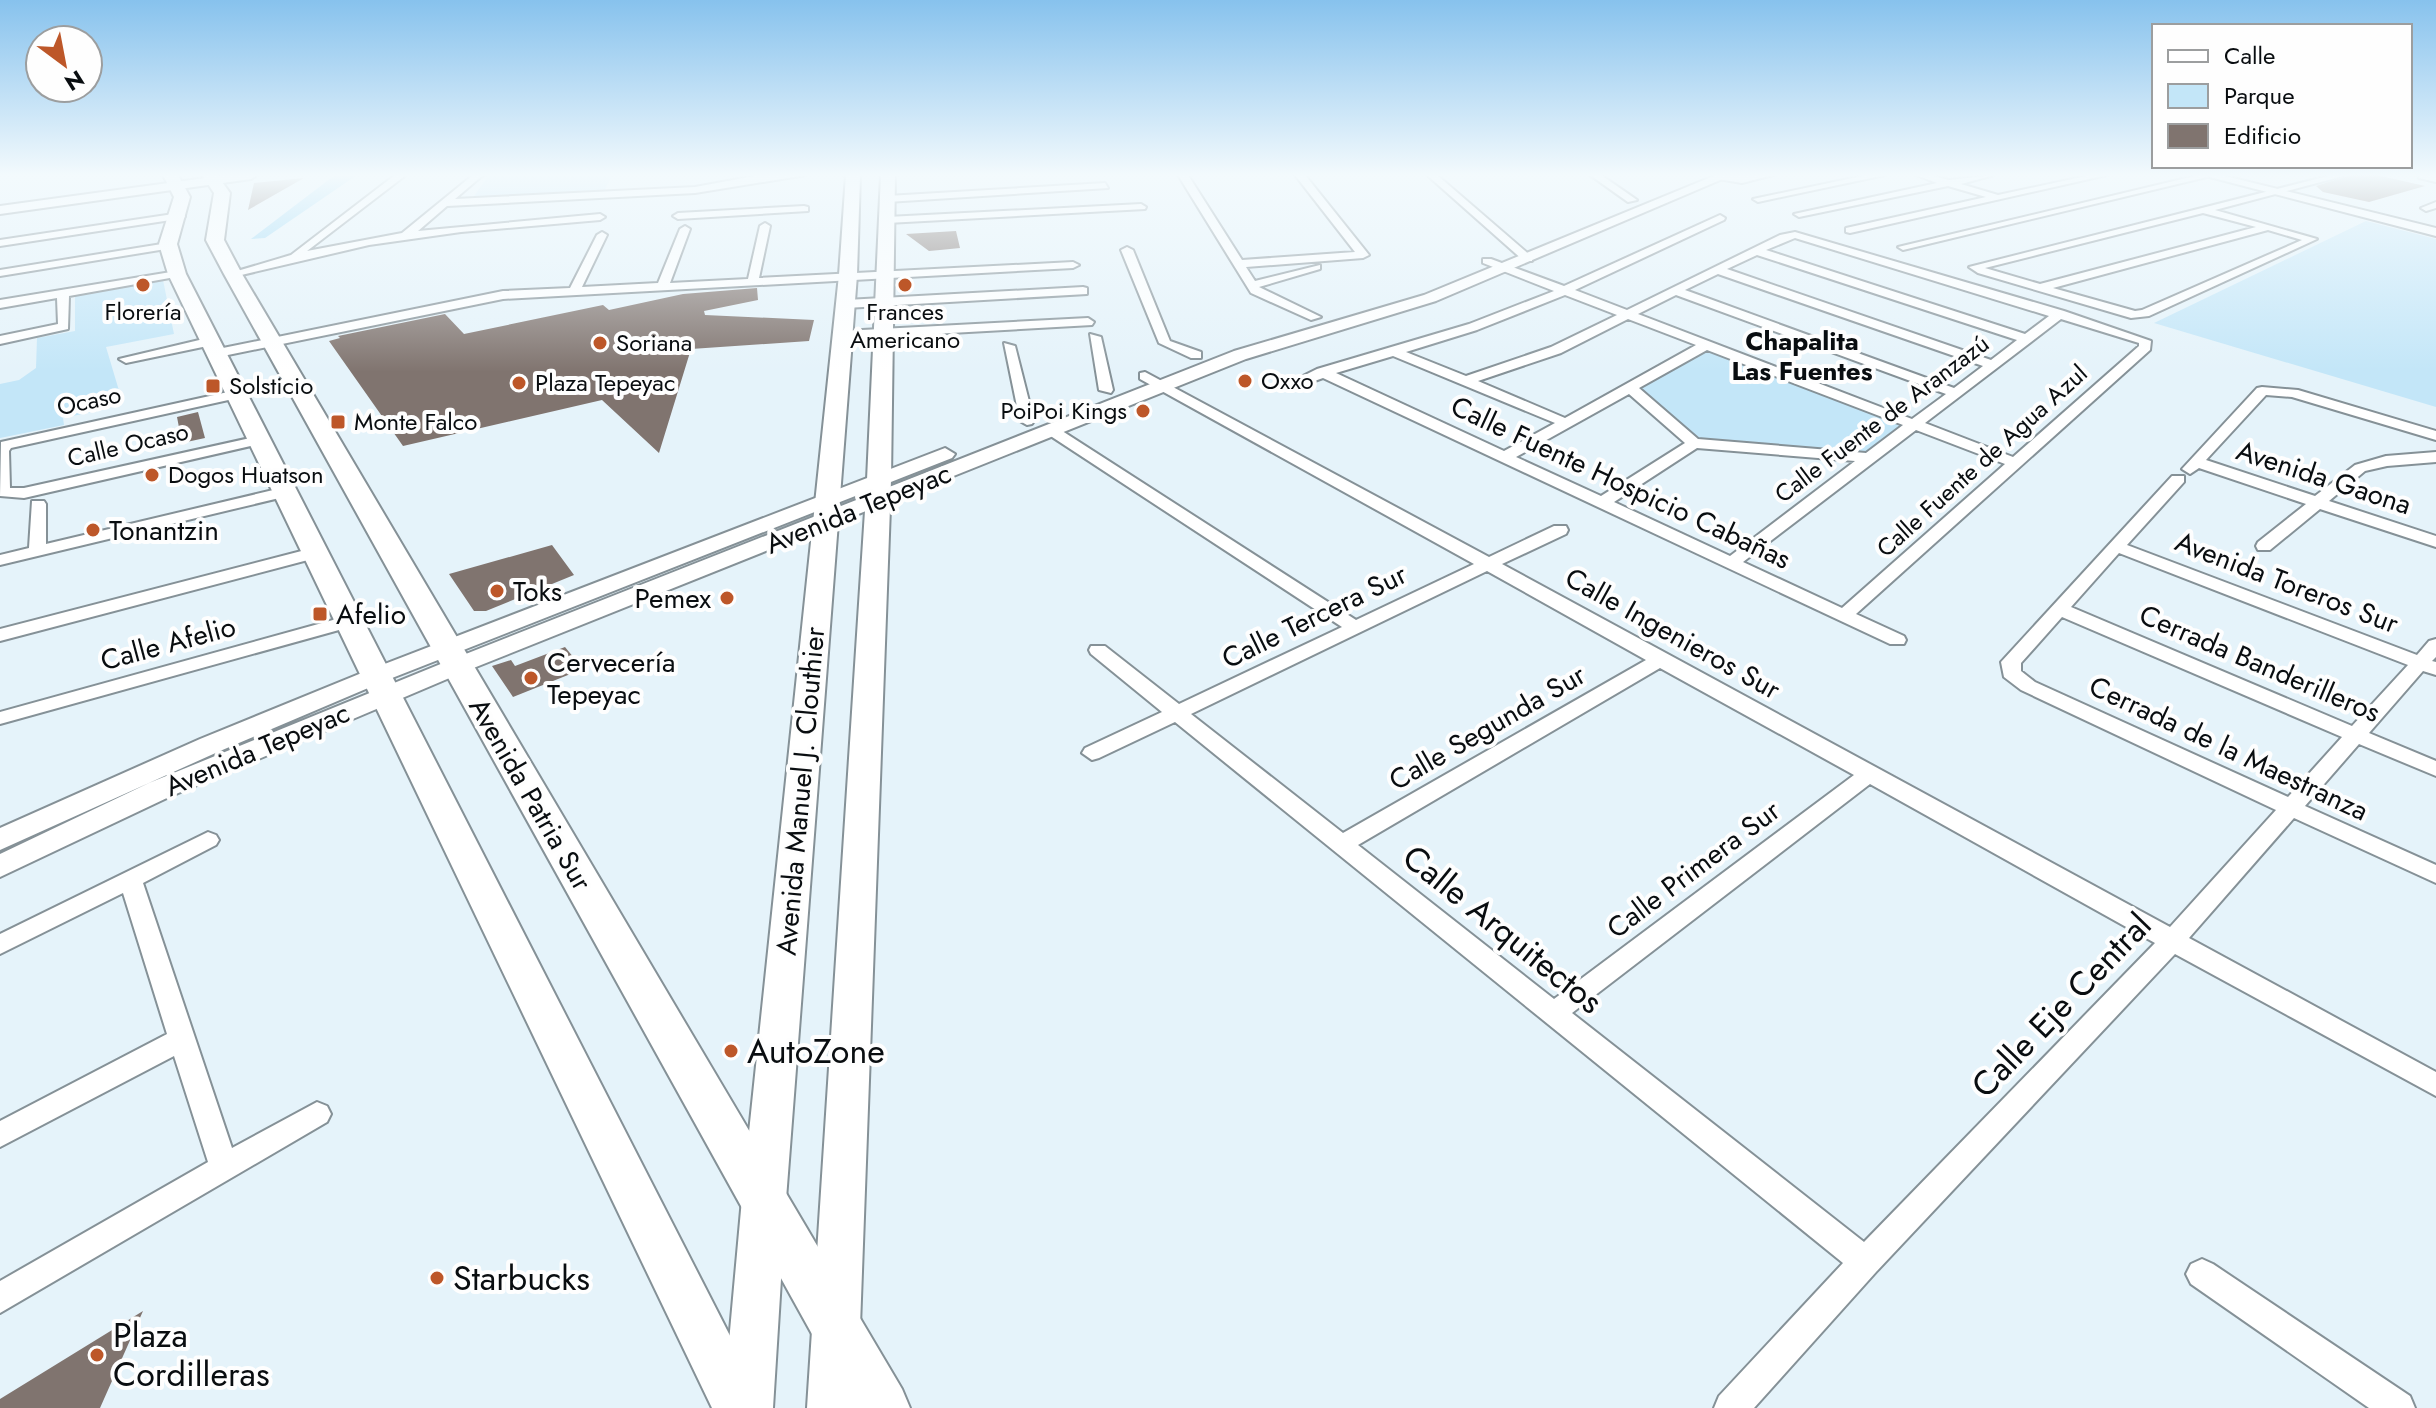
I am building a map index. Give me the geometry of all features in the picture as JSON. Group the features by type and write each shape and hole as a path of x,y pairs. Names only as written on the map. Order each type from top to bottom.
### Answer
{"main road":[{"path":"169,241 177,274 740,1408"},
{"name":"Avenida Patria Sur","path":"215,241 883,1408"},
{"name":"Avenida Manuel J. Clouthier","path":"748,1408 764,1199 848,275 865,241"},
{"name":"Avenida Manuel J. Clouthier","path":"832,1408 878,491 884,314 880,241"},
{"path":"842,344 884,314"}],"street":[{"path":"296,257 317,241"},
{"path":"230,269 384,241"},
{"path":"574,291 594,241"},
{"path":"663,285 675,241"},
{"path":"753,280 762,241"},
{"path":"1224,241 1255,290 1315,317"},
{"path":"1352,241 1363,255"},
{"path":"1508,241 1523,254"},
{"name":"Avenida Tepeyac","path":"0,840 210,745 382,685 878,491 1051,430 1282,341 1430,298 1505,268 1523,254 1550,241"},
{"name":"Avenida Tepeyac","path":"878,491 1027,421 1196,355 1410,290 1487,261 1523,254 1557,241"},
{"path":"1292,385 1322,372 1469,328 1564,290 1671,241"},
{"path":"1466,381 1556,350 1781,241"},
{"path":"1814,241 2060,314"},
{"path":"1903,247 1930,241"},
{"path":"2073,241 1975,267 2121,312 2145,313 2308,241"},
{"path":"2038,288 2217,241"},
{"path":"0,273 168,246"},
{"path":"1127,250 1165,343 1196,355"},
{"path":"2071,298 2182,250"},
{"path":"1757,251 2027,339"},
{"path":"1239,264 1363,255"},
{"path":"1252,285 1363,255"},
{"path":"1487,261 2015,463"},
{"path":"884,314 1073,265"},
{"path":"1718,270 1993,365"},
{"path":"0,304 177,274"},
{"path":"126,359 273,341 503,295 663,285 848,275 884,314"},
{"path":"884,314 1083,291"},
{"path":"1676,291 1956,393"},
{"path":"0,340 66,323 63,294"},
{"path":"846,304 884,314 1088,322"},
{"name":"Calle Fuente de Aranzazú","path":"1732,562 2060,314"},
{"name":"Calle Fuente de Agua Azul","path":"1846,614 2145,347 2145,341 2060,314"},
{"path":"1095,337 1106,390"},
{"path":"1505,457 1708,344"},
{"path":"1009,346 1027,421"},
{"path":"1391,350 1566,423"},
{"name":"Calle Fuente Hospicio Cabañas","path":"1322,372 1897,640"},
{"name":"Calle Ingenieros Sur","path":"1145,376 2436,1085"},
{"path":"1630,388 1694,443 1870,458"},
{"path":"2062,610 2262,391 2293,393 2436,436"},
{"name":"Ocaso","path":"7,494 2,490 1,463 1,450 6,445 237,394"},
{"path":"1051,430 1356,628"},
{"name":"Calle Ocaso","path":"7,494 259,440"},
{"path":"1603,502 1694,443"},
{"path":"2264,546 2360,468 2386,461 2436,457"},
{"name":"Avenida Gaona","path":"2192,466 2322,498 2436,532"},
{"path":"0,560 286,492"},
{"name":"Avenida Gaona","path":"2322,498 2436,542"},
{"path":"37,551 38,504"},
{"name":"Calle Tercera Sur","path":"1092,753 1560,530"},
{"name":"Avenida Toreros Sur","path":"2122,542 2431,657"},
{"path":"0,635 317,552"},
{"name":"Cerrada de la Maestranza","path":"2062,610 2011,662 2011,673 2028,686 2436,875"},
{"name":"Cerrada Banderilleros","path":"2062,610 2436,769"},
{"name":"Calle Afelio","path":"0,718 351,621"},
{"name":"Calle Arquitectos","path":"1098,650 1865,1262"},
{"name":"Calle Eje Central","path":"1731,1408 1865,1262 2173,940 2431,657"},
{"name":"Calle Segunda Sur","path":"1341,844 1661,659"},
{"name":"Avenida Tepeyac","path":"0,866 382,685"},
{"name":"Calle Primera Sur","path":"1553,1013 1869,774"},
{"path":"0,945 208,840"},
{"path":"130,879 224,1168"},
{"path":"0,1135 182,1039"},
{"path":"0,1298 317,1114"},
{"path":"2202,1274 2398,1408"}],"green space":[{"path":"2325,241 2436,241 2436,407 2154,323"},
{"path":"163,280 174,334 106,347 120,394 89,400 92,412 63,418 64,425 0,438 0,384 19,380 36,368 37,338 75,331 75,295"},
{"path":"1708,347 1903,424 1864,454 1701,439 1635,388"}],"building":[{"path":"915,241 958,241 960,248 929,251"},
{"name":"Plaza Tepeyac","path":"757,288 758,300 704,311 705,315 814,320 809,341 691,349 659,453 602,400 403,446 329,341 340,338 338,336 445,314 464,334 603,305 609,310 683,294"},
{"path":"198,412 205,438 182,443 177,417"},
{"name":"Toks","path":"552,545 574,575 486,611 474,611 449,574"},
{"name":"Cervecería Tepeyac","path":"565,647 583,669 513,697 492,666 511,660 515,666"},
{"name":"Plaza Cordilleras","path":"143,1311 100,1408 0,1408 0,1399"}],"place":[{"name":"Florería","path":"143,285"},
{"name":"Frances Americano","path":"905,285"},
{"name":"Soriana","path":"600,343"},
{"name":"Oxxo","path":"1245,381"},
{"name":"Plaza Tepeyac","path":"519,383"},
{"name":"Solsticio","path":"213,386"},
{"name":"PoiPoi Kings","path":"1143,411"},
{"name":"Monte Falco","path":"338,422"},
{"name":"Dogos Huatson","path":"152,475"},
{"name":"Tonantzin","path":"93,530"},
{"name":"Toks","path":"497,591"},
{"name":"Pemex","path":"727,598"},
{"name":"Afelio","path":"320,614"},
{"name":"Cervecería Tepeyac","path":"531,678"},
{"name":"AutoZone","path":"731,1051"},
{"name":"Starbucks","path":"437,1278"},
{"name":"Plaza Cordilleras","path":"97,1355"}],"district":[{"name":"Chapalita Las Fuentes","path":"1802,356"}]}
